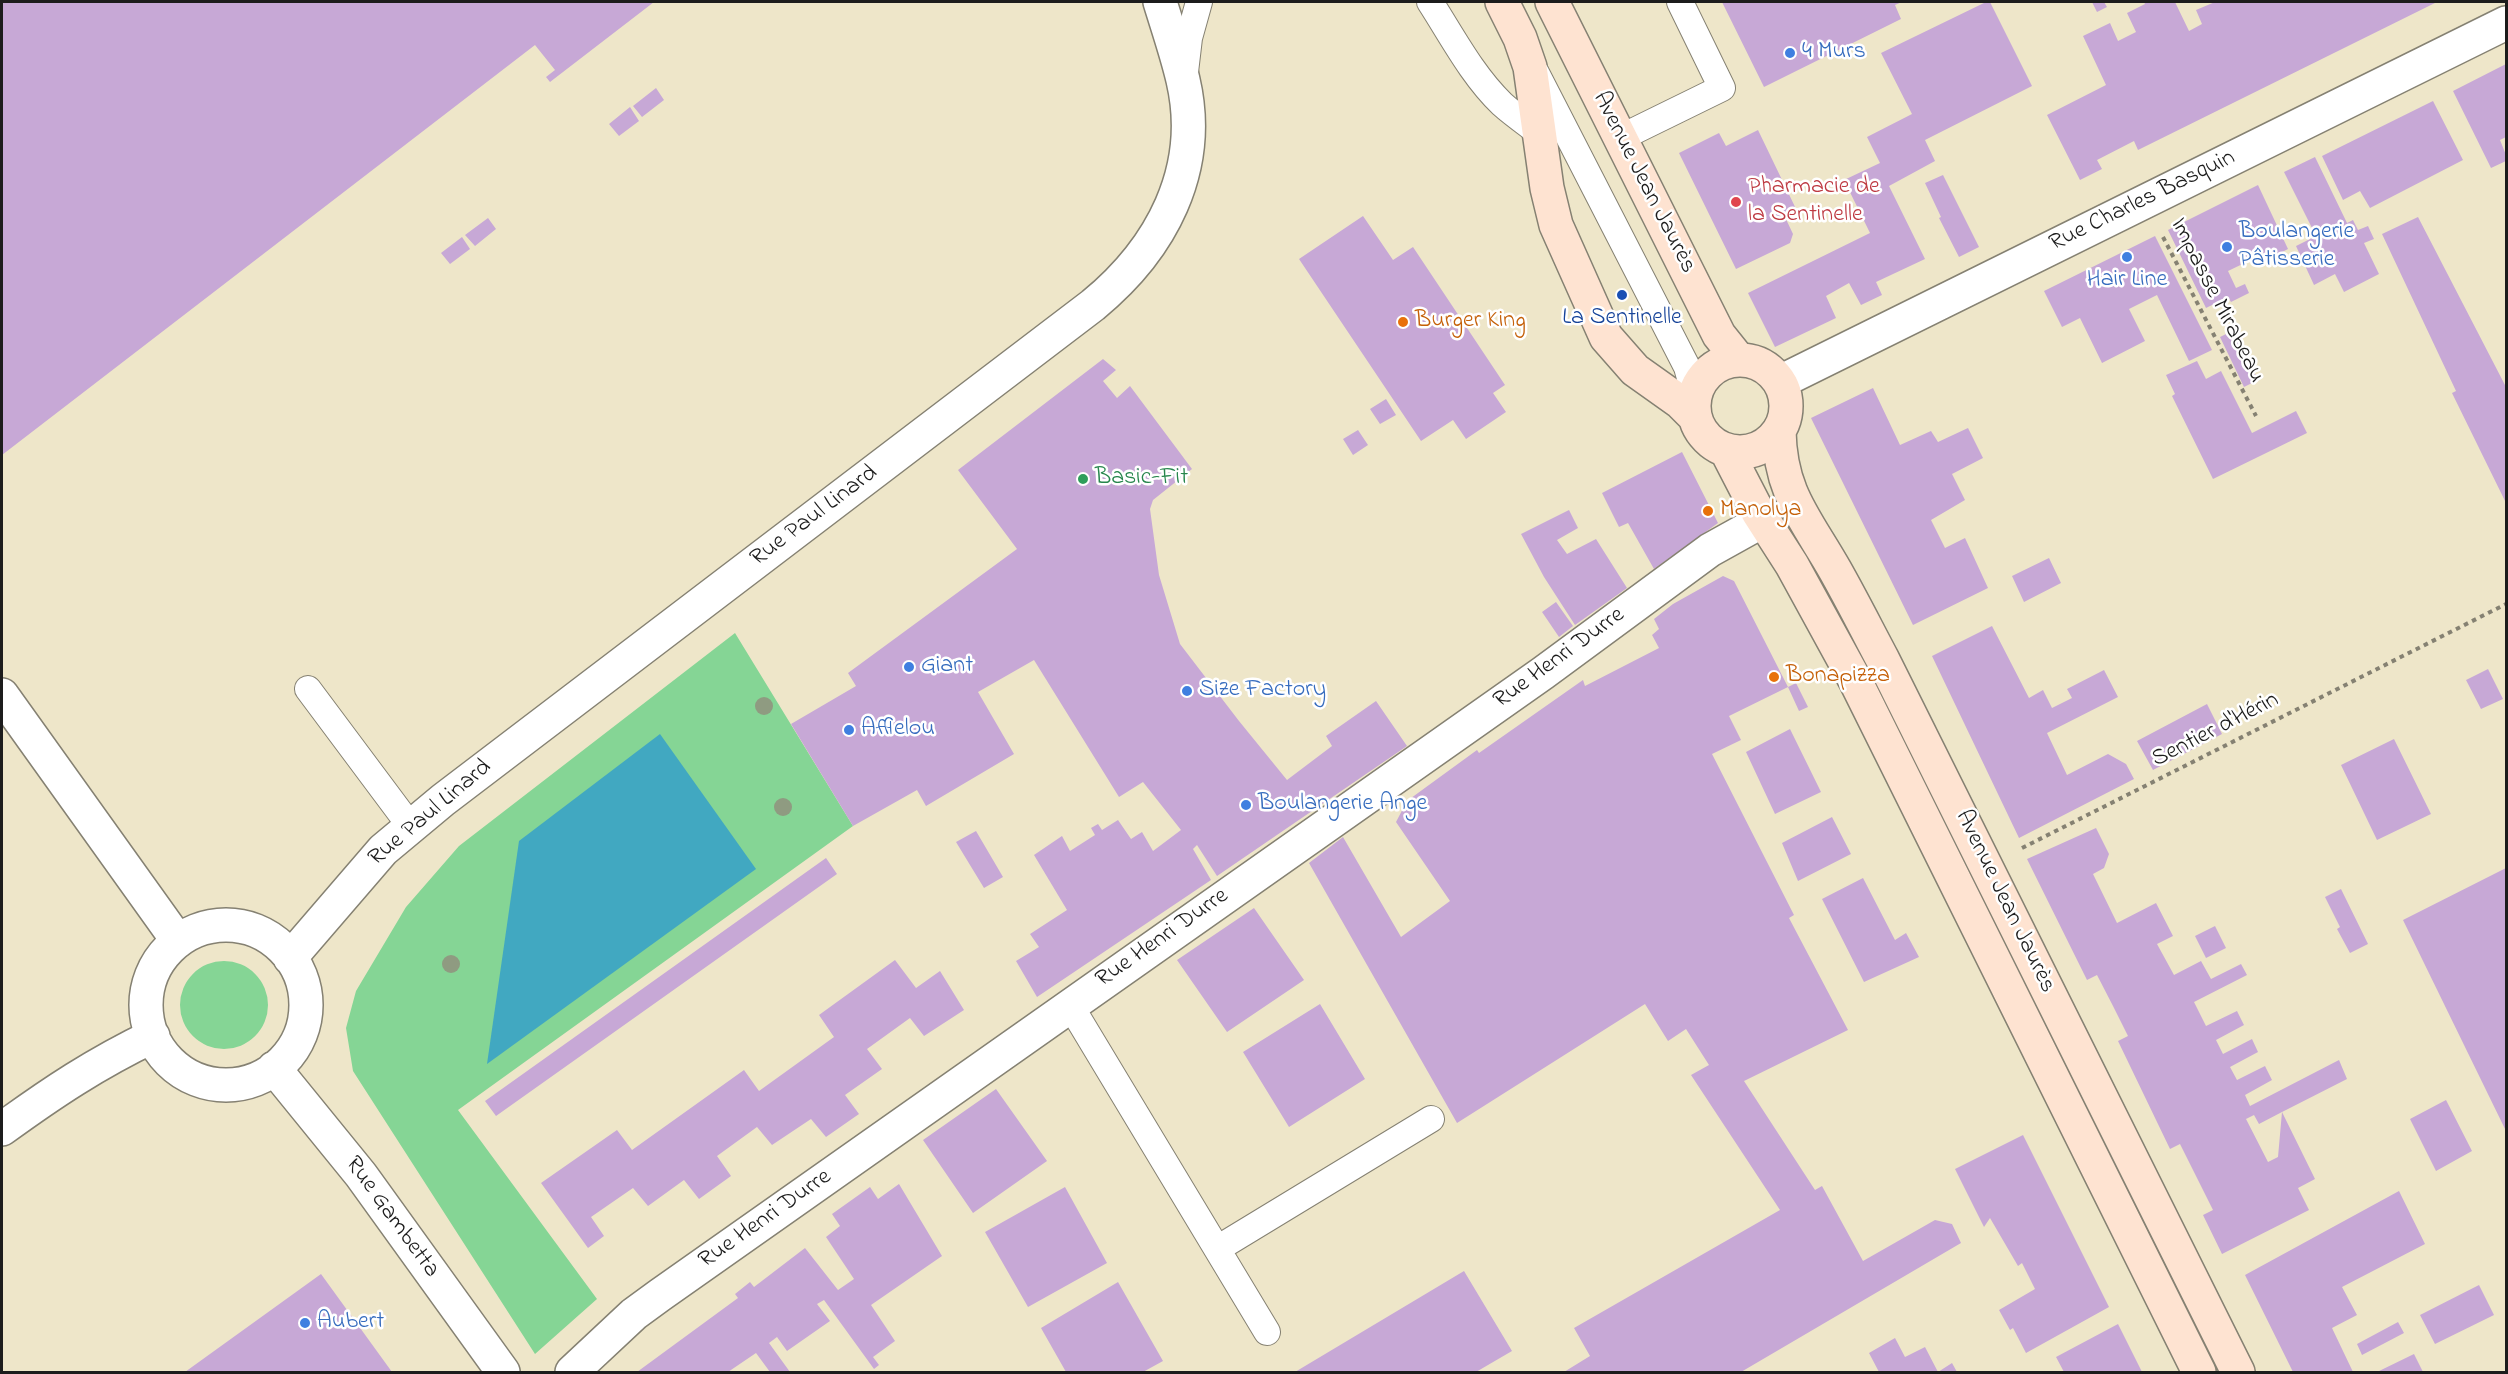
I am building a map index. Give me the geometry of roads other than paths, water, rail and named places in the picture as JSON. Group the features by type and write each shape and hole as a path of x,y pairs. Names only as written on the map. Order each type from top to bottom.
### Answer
{"main road":[{"name":"Avenue Jean Jaurès","path":"1502,2 1526,54 1547,188 1556,225 1606,336 1615,350 1635,370 1680,402 1695,407"},
{"name":"Avenue Jean Jaurès","path":"1552,2 1719,335 1739,360"},
{"path":"1739,360 1762,366 1780,382 1787,403 1785,418 1779,431 1769,443 1756,450 1740,453 1726,450 1706,437 1695,407 1701,382 1711,370 1724,363 1739,360"},
{"name":"Avenue Jean Jaurès","path":"1779,431 1780,456 1791,495 1835,570 1883,660 2238,1372"},
{"name":"Avenue Jean Jaurès","path":"1726,450 1855,680 2199,1372"}],"street":[{"name":"Rue Paul Linard","path":"290,958 361,872 382,850 411,826 1112,290 1146,252 1165,221 1179,188 1188,123 1184,81 1160,2"},
{"name":"Rue Charles Basquin","path":"1780,382 2506,23"},
{"name":"Rue Henri Durre","path":"572,1372 634,1314 660,1295 1543,673 1710,550 1764,519"},
{"path":"2,695 122,867 178,941"},
{"path":"212,926 237,926 250,929 272,940 290,958 301,980 305,1004 304,1016 302,1028 291,1050 274,1068 263,1075 238,1084 225,1085 199,1080 176,1067 159,1048 146,1010 149,984 160,961 178,941 188,934 212,926"},
{"path":"2,1130 65,1083 115,1054 153,1036"},
{"name":"Rue Gambetta","path":"274,1068 361,1175 503,1372"}],"lane":[{"path":"1184,81 1189,38 1199,2"},
{"path":"1430,2 1485,84 1503,104 1538,132"},
{"path":"1620,138 1722,88 1680,2"},
{"name":"Avenue Jean Jaurès","path":"1526,54 1687,367 1695,407"},
{"path":"308,689 411,826"},
{"path":"1070,1005 1267,1332"},
{"path":"1217,1248 1431,1119"}],"water":[{"path":"660,734 756,869 487,1064 519,841"}],"place":[{"name":"4 Murs","path":"1790,53"},
{"name":"Pharmacie de la Sentinelle","path":"1736,202"},
{"name":"Boulangerie Pâtisserie","path":"2227,247"},
{"name":"Hair Line","path":"2127,257"},
{"name":"La Sentinelle","path":"1622,295"},
{"name":"Burger King","path":"1403,322"},
{"name":"Basic-Fit","path":"1083,479"},
{"name":"Manolya","path":"1708,511"},
{"name":"Giant","path":"909,667"},
{"name":"Bonapizza","path":"1774,677"},
{"name":"Size Factory","path":"1187,691"},
{"name":"Afflelou","path":"849,730"},
{"name":"Boulangerie Ange","path":"1246,805"},
{"name":"Aubert","path":"305,1323"}]}
